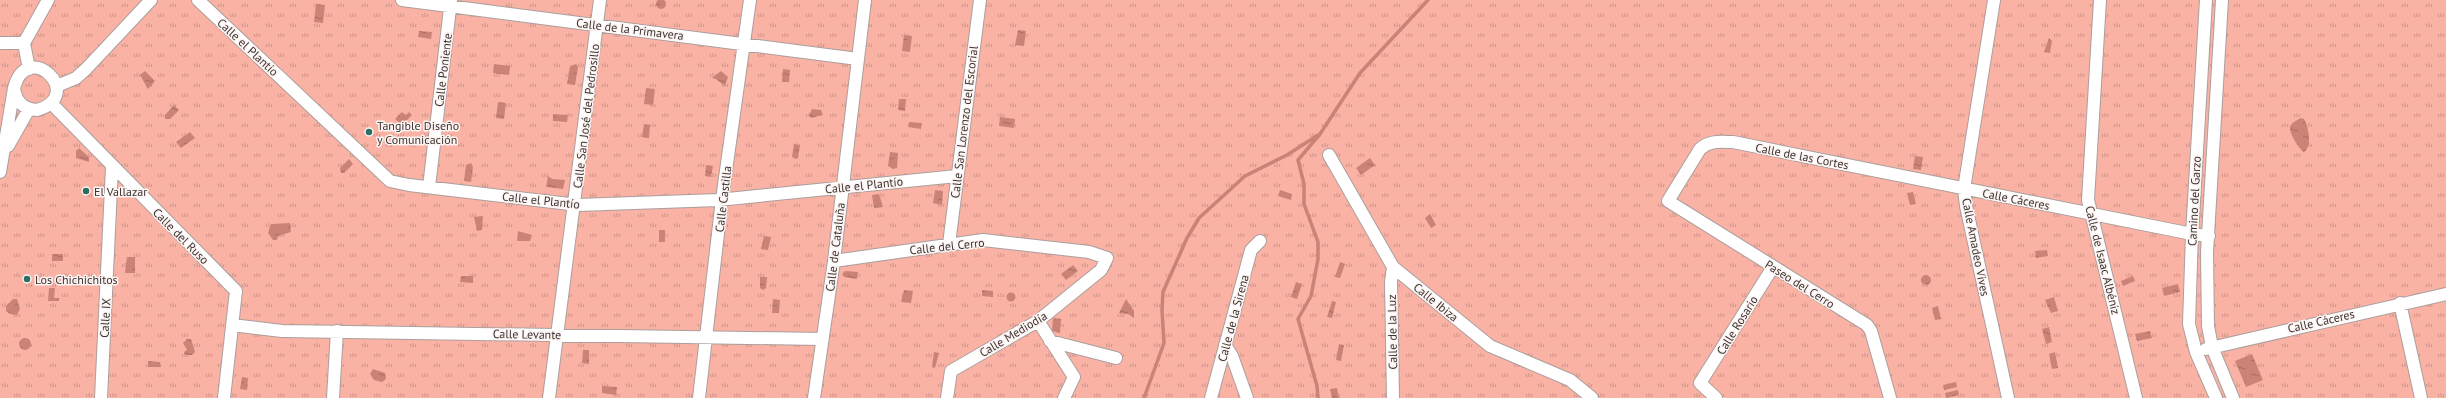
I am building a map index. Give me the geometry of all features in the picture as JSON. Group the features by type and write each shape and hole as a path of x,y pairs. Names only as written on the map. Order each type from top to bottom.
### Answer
{"street":[{"path":"29,69 24,43 48,0"},
{"path":"56,86 76,78 86,69 151,0"},
{"name":"Calle el Plantío","path":"198,0 390,181 574,204 722,199 957,176"},
{"name":"Calle de la Primavera","path":"402,0 451,3 597,25 858,59"},
{"name":"Calle San José del Pedrosillo","path":"549,398 600,0"},
{"name":"Calle Castilla","path":"698,398 707,337 722,199 750,0"},
{"name":"Calle de Cataluña","path":"814,398 834,261 865,0"},
{"name":"Calle San Lorenzo del Escorial","path":"949,244 980,0"},
{"name":"Calle Amadeo Vives","path":"1994,0 1964,189 1966,206 2008,398"},
{"name":"Calle de Isaac Albéniz","path":"2100,0 2088,200 2136,398"},
{"name":"Camino del Garzo","path":"2206,0 2192,234 2189,324 2196,352 2216,398"},
{"name":"Camino del Garzo","path":"2222,0 2208,236 2208,326 2212,347 2233,398"},
{"name":"Calle Poniente","path":"430,187 451,3"},
{"path":"0,43 24,43"},
{"path":"0,171 4,152 14,88 16,79 29,69 38,68 47,71 54,78 56,96 51,103 37,110 29,109 18,101 14,88"},
{"name":"Calle del Ruso","path":"51,103 112,167 236,291 224,398"},
{"path":"4,152 29,109"},
{"name":"Calle de las Cortes","path":"1668,201 1700,149 1712,142 1733,142 1964,189"},
{"name":"Calle Ibiza","path":"1329,155 1393,267 1490,346 1570,380 1592,398"},
{"name":"Calle IX","path":"101,398 112,167"},
{"name":"Calle Cáceres","path":"1964,189 2208,236"},
{"name":"Paseo del Cerro","path":"1668,201 1867,325 1871,331 1890,398"},
{"name":"Calle del Cerro","path":"834,261 983,240 1089,252 1107,258"},
{"name":"Calle de la Sirena","path":"1211,398 1251,250 1260,241"},
{"name":"Calle Mediodía","path":"947,398 951,371 1038,321 1101,270 1107,258"},
{"name":"Calle de la Luz","path":"1393,267 1391,282 1393,398"},
{"name":"Calle Rosario","path":"1716,398 1700,383 1773,267"},
{"name":"Calle Cáceres","path":"2196,352 2400,303 2446,294"},
{"path":"2400,303 2421,398"},
{"path":"1038,321 1074,377 1064,398"},
{"name":"Calle Levante","path":"232,324 282,331 822,339"},
{"path":"333,398 337,331"},
{"path":"1050,341 1116,358"},
{"path":"1225,345 1232,356 1247,398"}],"green space":[{"path":"0,0 2446,0 2446,398 0,398"}],"water":[{"path":"659,-1 663,-1 665,0 665,8 659,9 656,6 656,2"},
{"path":"316,4 325,5 323,23 314,22"},
{"path":"1018,30 1026,31 1024,46 1015,45"},
{"path":"419,31 432,32 431,39 418,37"},
{"path":"904,35 912,36 910,52 902,51"},
{"path":"2049,38 2052,41 2050,53 2044,52"},
{"path":"494,64 510,66 509,75 493,73"},
{"path":"576,64 578,67 575,85 567,84 570,66"},
{"path":"783,69 790,70 789,82 782,82"},
{"path":"145,71 155,81 148,89 140,75"},
{"path":"721,71 728,77 725,86 716,79 712,78"},
{"path":"646,88 655,89 653,105 644,104"},
{"path":"899,99 906,99 905,111 898,110"},
{"path":"498,102 506,103 504,119 496,118"},
{"path":"174,105 179,110 170,119 165,119 165,115"},
{"path":"812,109 821,110 823,115 811,118 809,115"},
{"path":"402,112 406,115 409,112 412,115 402,125 395,119"},
{"path":"553,114 568,115 567,122 553,121"},
{"path":"1000,117 1015,119 1014,128 999,126"},
{"path":"2301,118 2306,122 2309,136 2307,149 2304,152 2295,141 2290,130 2292,124"},
{"path":"909,122 922,123 921,129 908,127"},
{"path":"644,124 650,125 649,138 642,137"},
{"path":"190,132 195,138 181,148 176,142"},
{"path":"794,144 800,145 798,158 796,159 792,157"},
{"path":"79,148 89,157 89,162 76,158 76,151"},
{"path":"890,152 898,153 897,168 893,169 888,166"},
{"path":"1915,156 1923,157 1921,170 1913,169"},
{"path":"1370,158 1375,165 1361,175 1356,168"},
{"path":"349,159 353,164 344,173 341,173 340,168"},
{"path":"471,163 473,167 471,182 464,181 466,165"},
{"path":"706,165 713,166 711,177 705,176"},
{"path":"548,176 552,179 565,180 563,189 546,187"},
{"path":"935,190 943,191 942,205 933,203"},
{"path":"1280,190 1292,194 1291,200 1278,196"},
{"path":"1913,192 1916,204 1910,205 1907,193"},
{"path":"879,194 883,207 874,208 872,195"},
{"path":"1430,214 1436,225 1431,228 1425,218"},
{"path":"483,216 482,230 477,231 474,217"},
{"path":"290,223 291,232 278,236 277,240 273,240 268,233 271,224"},
{"path":"659,230 665,230 665,242 659,242"},
{"path":"518,231 532,235 530,241 517,241"},
{"path":"764,236 771,237 768,250 761,249"},
{"path":"2047,250 2048,256 2036,258 2035,251"},
{"path":"52,254 63,254 63,261 52,261"},
{"path":"127,257 135,257 135,273 125,273"},
{"path":"1340,262 1345,264 1340,278 1335,277"},
{"path":"1073,265 1078,271 1066,280 1061,274"},
{"path":"845,271 858,272 857,279 844,277 842,274"},
{"path":"1924,275 1928,275 1930,276 1930,284 1924,285 1921,282 1921,278"},
{"path":"461,276 473,276 473,283 460,282"},
{"path":"2133,276 2135,281 2123,286 2121,281"},
{"path":"760,277 767,277 766,288 763,290 760,288"},
{"path":"1296,282 1302,284 1297,299 1291,297"},
{"path":"2178,284 2180,292 2164,296 2162,288"},
{"path":"49,288 55,288 54,298 59,298 59,301 48,301"},
{"path":"904,290 913,291 911,303 901,302"},
{"path":"982,290 993,291 993,297 982,296"},
{"path":"1011,292 1016,297 1011,302 1006,297"},
{"path":"2054,297 2058,311 2051,313 2045,300"},
{"path":"13,299 17,299 20,309 17,315 10,314 6,311 6,306"},
{"path":"773,299 780,300 779,313 772,313"},
{"path":"1126,299 1134,311 1134,318 1128,314 1119,313"},
{"path":"1332,301 1336,302 1332,318 1327,317"},
{"path":"1938,306 1941,319 1935,320 1932,308"},
{"path":"1053,318 1061,319 1060,333 1052,331"},
{"path":"2049,327 2052,342 2046,344 2042,329"},
{"path":"2150,331 2152,338 2137,341 2135,334"},
{"path":"23,338 27,338 31,344 27,350 23,350 19,346 19,342"},
{"path":"187,339 191,339 195,352 192,355 185,355 184,352 187,350 183,343"},
{"path":"1339,344 1344,345 1341,361 1336,360"},
{"path":"583,350 589,350 589,364 582,363"},
{"path":"934,352 939,353 935,368 932,367"},
{"path":"2055,352 2058,368 2052,369 2049,354"},
{"path":"2252,354 2263,380 2246,387 2235,361"},
{"path":"148,361 160,362 161,367 148,367"},
{"path":"373,369 385,373 386,379 382,382 374,380 370,374"},
{"path":"242,377 248,378 247,390 240,389"},
{"path":"1956,382 1957,387 1944,390 1943,385"},
{"path":"602,386 617,387 616,395 602,393"},
{"path":"1337,388 1339,398 1332,398 1330,389"},
{"path":"1958,390 1959,395 1946,398 1945,393"}],"waterway":[{"path":"1318,398 1317,386 1298,319 1311,296 1318,259 1318,242 1304,204 1304,184 1298,160 1320,134 1360,73 1428,0"},
{"path":"1144,398 1164,343 1162,310 1163,292 1187,238 1199,218 1245,176 1287,155 1318,135"}],"place":[{"name":"Tangible Diseño y Comunicación","path":"369,132"},
{"name":"El Vallazar","path":"86,191"},
{"name":"Los Chichichitos","path":"27,279"}]}
